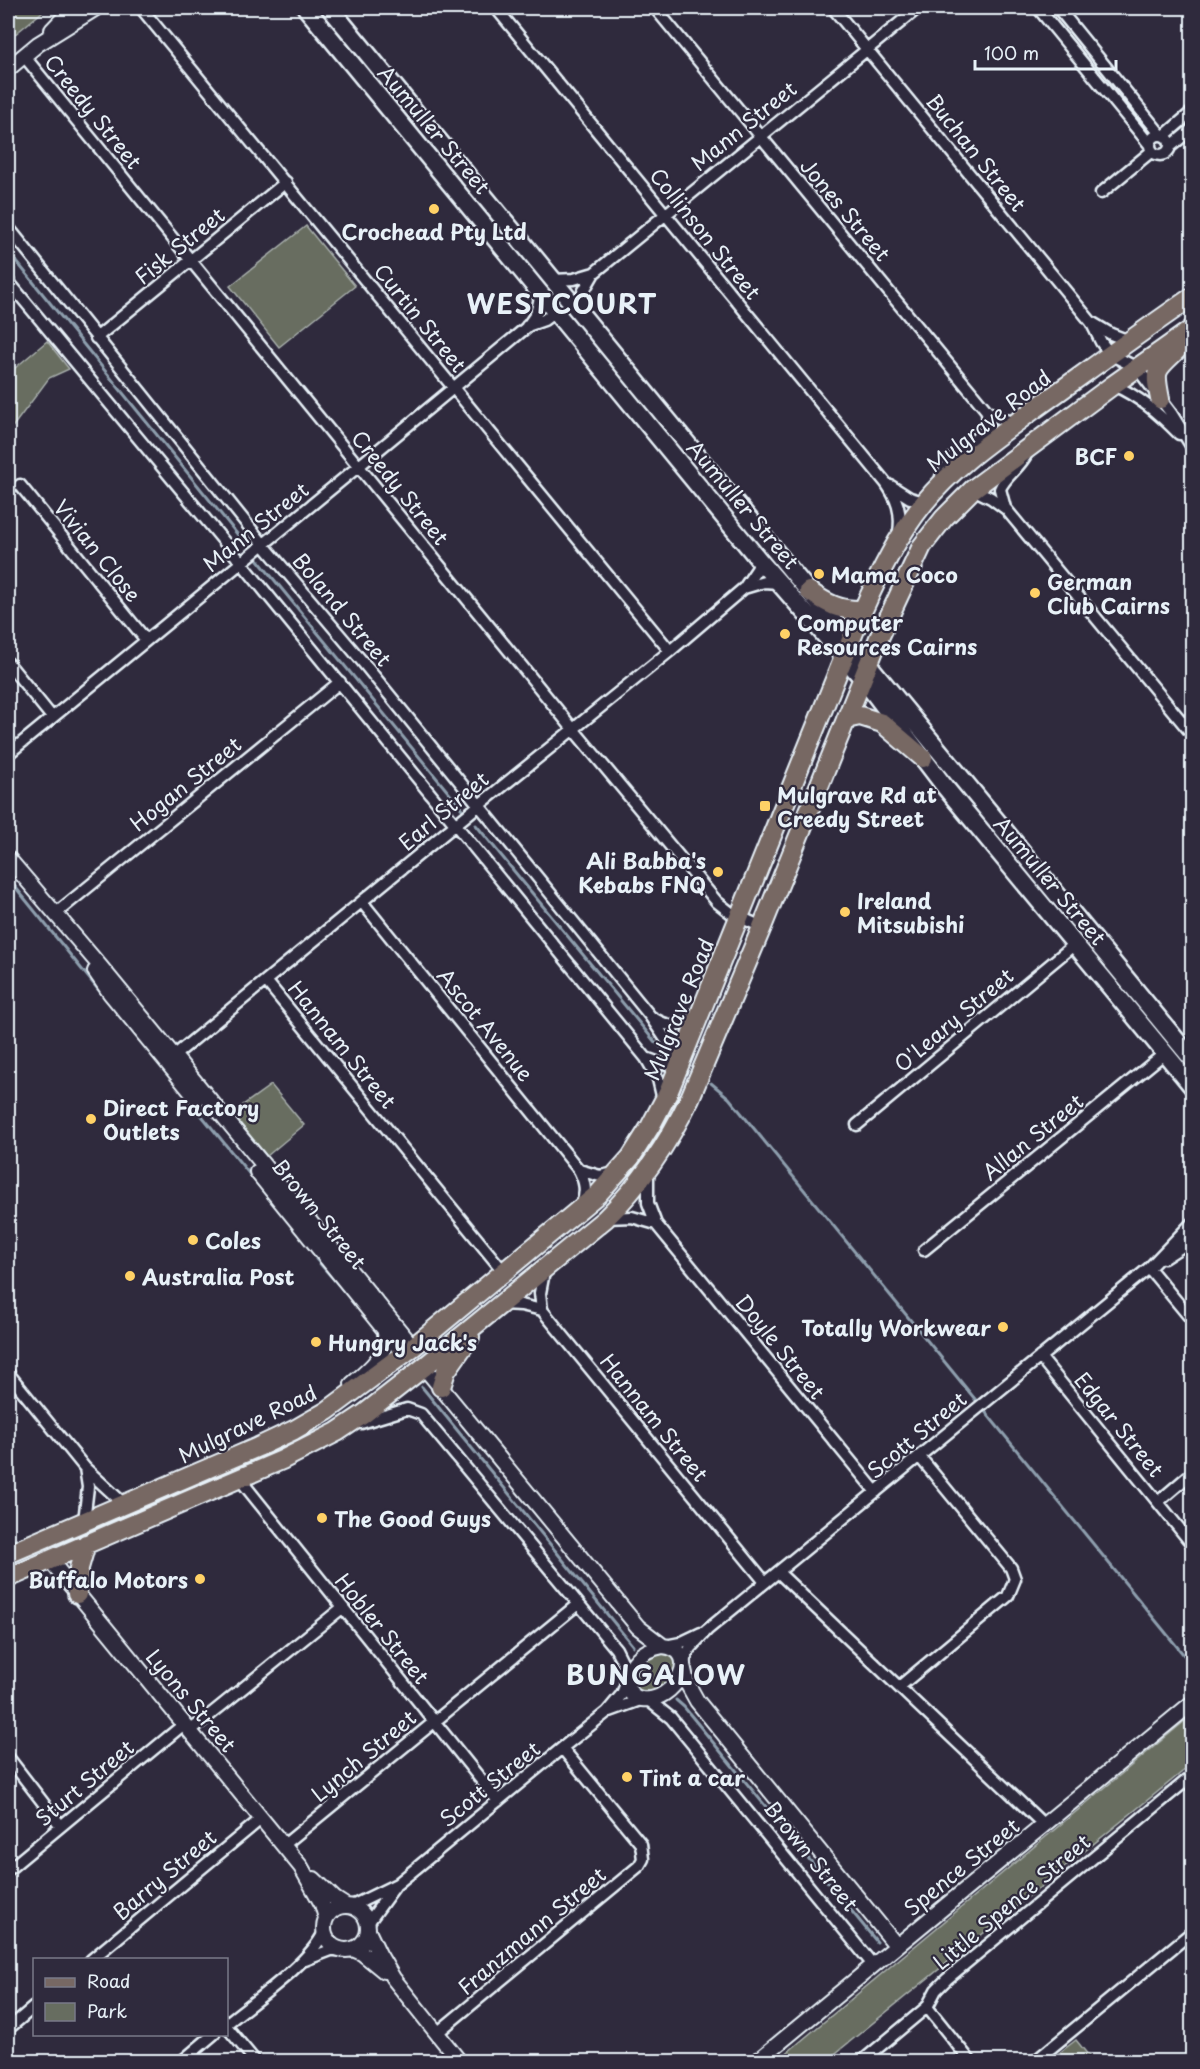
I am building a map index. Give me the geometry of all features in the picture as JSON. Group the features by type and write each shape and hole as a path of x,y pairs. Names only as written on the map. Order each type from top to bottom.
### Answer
{"main road":[{"name":"Aumuller Street","path":"306,8 760,561 779,583 848,649"},
{"name":"Aumuller Street","path":"330,8 809,591 848,649 866,671 973,792 1082,922 1192,1059"},
{"path":"350,32 345,37 345,43 364,68 374,90"},
{"path":"527,246 537,268 559,297 560,304 556,311"},
{"name":"Mulgrave Road","path":"8,1554 276,1439 327,1411 408,1351 580,1210 618,1173 641,1142 663,1103 863,610 898,538 929,497 978,452 1110,354 1192,297"},
{"path":"8,1578 302,1451 342,1429 424,1367 605,1219 622,1202 648,1172 690,1098 866,671 922,546 944,518 973,489 1192,329"},
{"path":"1160,399 1156,379 1160,366 1192,335"},
{"path":"702,460 714,484 735,510 736,518 729,524"},
{"path":"809,591 834,607 863,610"},
{"name":"Aumuller Street","path":"866,671 923,758 1192,1086"},
{"path":"846,719 860,716 882,723 923,758"},
{"path":"973,792 967,798 968,803 985,825 999,852"},
{"path":"441,1387 447,1368 485,1316"},
{"name":"Brown Street","path":"408,1351 424,1367"},
{"path":"38,1541 50,1560"},
{"path":"77,1594 79,1568 86,1545"}],"street":[{"path":"8,69 38,44 73,8"},
{"path":"38,44 96,8"},
{"name":"Curtin Street","path":"141,8 670,651"},
{"name":"Collinson Street","path":"496,8 886,483"},
{"name":"Jones Street","path":"655,8 987,411 999,418 1016,423"},
{"name":"Buchan Street","path":"833,8 1091,322 1110,354"},
{"name":"Mann Street","path":"581,313 583,292 594,273 866,48 918,8"},
{"path":"1038,8 1157,155 1164,155 1192,129"},
{"path":"1058,8 1162,136 1169,140 1170,147"},
{"name":"Creedy Street","path":"24,56 717,902 731,913 762,927"},
{"path":"1101,193 1151,148 1152,139 1162,136 1192,112"},
{"name":"Fisk Street","path":"96,338 286,182"},
{"name":"Boland Street","path":"8,227 263,544 361,660 650,1016 681,1062"},
{"name":"Mann Street","path":"554,280 574,279 594,273"},
{"path":"8,281 340,682 646,1058 658,1079 663,1103"},
{"name":"Mann Street","path":"8,754 51,716 360,466 527,327 536,314 541,294"},
{"name":"Mann Street","path":"527,327 544,320 556,311"},
{"name":"Buchan Street","path":"1091,322 1129,341"},
{"path":"1110,354 1137,368 1192,447"},
{"path":"1113,385 1150,406 1192,447"},
{"path":"886,483 904,495 929,497 951,459 988,429 987,411"},
{"path":"1006,509 1000,489 1003,482 1022,463 1032,445"},
{"path":"886,483 898,503 900,513 898,538"},
{"name":"Vivian Close","path":"20,485 146,640"},
{"path":"973,489 1006,509 1192,734"},
{"name":"Earl Street","path":"170,1059 670,651 744,588 760,561"},
{"name":"Earl Street","path":"744,588 764,582 779,583"},
{"path":"8,663 51,716"},
{"name":"Hogan Street","path":"55,914 340,682"},
{"name":"Brown Street","path":"8,858 100,966 385,1333 408,1351"},
{"name":"Ascot Avenue","path":"362,902 579,1170 586,1189 580,1210"},
{"name":"O'Leary Street","path":"857,1125 1075,944"},
{"name":"Hannam Street","path":"266,981 504,1272"},
{"path":"650,1016 665,1025 673,1026 684,1023 702,1011"},
{"name":"Allan Street","path":"924,1250 1165,1053"},
{"path":"646,1058 662,1064 681,1062"},
{"name":"Brown Street","path":"170,1059 408,1351"},
{"path":"579,1170 600,1176 618,1173"},
{"name":"Doyle Street","path":"648,1172 648,1203 656,1224 876,1492"},
{"path":"605,1219 632,1217 656,1224"},
{"name":"Scott Street","path":"1149,1268 1192,1223"},
{"name":"Scott Street","path":"683,1664 688,1651 707,1630 1149,1268 1192,1240"},
{"path":"500,1304 521,1305 542,1310 540,1284 547,1265"},
{"path":"1149,1268 1192,1320"},
{"name":"Hannam Street","path":"542,1310 765,1582"},
{"path":"327,1411 381,1355 386,1341 385,1333"},
{"name":"Edgar Street","path":"1040,1357 1192,1544"},
{"name":"Brown Street","path":"424,1367 638,1627 654,1641 664,1646"},
{"path":"8,1373 85,1468 124,1504"},
{"path":"342,1429 407,1408 416,1411 445,1442 616,1649 626,1657 640,1656 664,1646 677,1652 683,1664 679,1678 664,1702 671,1718"},
{"path":"899,1687 1008,1596 1015,1578 1011,1568 919,1456"},
{"path":"84,1521 88,1487 85,1468"},
{"path":"1158,1502 1192,1473"},
{"name":"Hobler Street","path":"239,1478 498,1801"},
{"name":"Lyons Street","path":"50,1560 301,1867 322,1904 326,1918"},
{"path":"778,1572 1044,1825"},
{"name":"Lynch Street","path":"284,1845 578,1604"},
{"name":"Sturt Street","path":"8,1870 61,1826 342,1608"},
{"path":"627,1680 631,1666 644,1650 644,1642 638,1627"},
{"name":"Scott Street","path":"664,1646 680,1642 707,1630"},
{"path":"616,1649 624,1665 627,1687 632,1693 645,1699 659,1696 670,1690"},
{"name":"Brown Street","path":"683,1664 687,1683 697,1701 896,1945"},
{"name":"Scott Street","path":"349,1906 397,1884 607,1712 622,1694 627,1680"},
{"name":"Brown Street","path":"670,1690 681,1689 697,1701"},
{"name":"Brown Street","path":"645,1699 671,1718 873,1965"},
{"name":"Scott Street","path":"607,1712 645,1699"},
{"name":"Spence Street","path":"756,2061 1192,1703"},
{"name":"Franzmann Street","path":"437,2033 639,1866 643,1852 641,1844 562,1749"},
{"path":"8,1757 61,1826"},
{"name":"Little Spence Street","path":"861,2061 927,2007 936,1990 947,1978 1192,1776"},
{"name":"Barry Street","path":"93,1958 262,1818"},
{"name":"Lyons Street","path":"301,1867 335,1899 349,1906"},
{"name":"Scott Street","path":"368,1927 397,1884"},
{"path":"228,2023 302,1962 315,1947 324,1932 326,1918 334,1909 349,1906 362,1912 379,1954 393,1978 460,2061"},
{"path":"302,1962 331,1950 347,1950 364,1942 368,1927"},
{"path":"324,1932 330,1944 371,1960 393,1978"},
{"path":"1034,2061 1192,1932"},
{"path":"927,2007 971,2061"},
{"path":"8,2029 33,2008"},
{"path":"228,2027 256,2061"},
{"path":"181,2061 212,2036"}],"green space":[{"path":"8,8 47,8 8,40"},
{"path":"306,226 355,286 279,347 230,286"},
{"path":"47,341 69,369 49,378 8,433 8,374"},
{"path":"271,1085 304,1125 267,1156 232,1113"},
{"path":"661,1654 670,1656 674,1661 675,1667 672,1675 659,1687 650,1691 641,1691 634,1684 636,1673 646,1661"},
{"path":"1192,1715 1192,1764 826,2061 777,2061"},
{"path":"1076,2040 1093,2061 1049,2061"}],"waterway":[{"path":"8,251 246,545"},
{"path":"258,560 462,809"},
{"path":"476,825 664,1050"},
{"path":"8,878 105,998"},
{"path":"711,1083 729,1098 979,1404"},
{"path":"176,1084 296,1231"},
{"path":"316,1259 356,1305"},
{"path":"364,1315 377,1332"},
{"path":"422,1387 633,1646"},
{"path":"983,1409 1192,1665"},
{"path":"676,1700 877,1942"}],"place":[{"name":"Crochead Pty Ltd","path":"434,209"},
{"name":"BCF","path":"1129,456"},
{"name":"Mama Coco","path":"819,574"},
{"name":"German Club Cairns","path":"1035,593"},
{"name":"Computer Resources Cairns","path":"785,634"},
{"name":"Mulgrave Rd at Creedy Street","path":"765,806"},
{"name":"Ali Babba's Kebabs FNQ","path":"718,872"},
{"name":"Ireland Mitsubishi","path":"845,912"},
{"name":"Direct Factory Outlets","path":"91,1119"},
{"name":"Coles","path":"193,1240"},
{"name":"Australia Post","path":"130,1276"},
{"name":"Totally Workwear","path":"1003,1327"},
{"name":"Hungry Jack's","path":"316,1342"},
{"name":"The Good Guys","path":"322,1518"},
{"name":"Buffalo Motors","path":"200,1579"},
{"name":"Tint a car","path":"627,1777"}],"district":[{"name":"WESTCOURT","path":"562,302"},
{"name":"BUNGALOW","path":"656,1673"}]}
